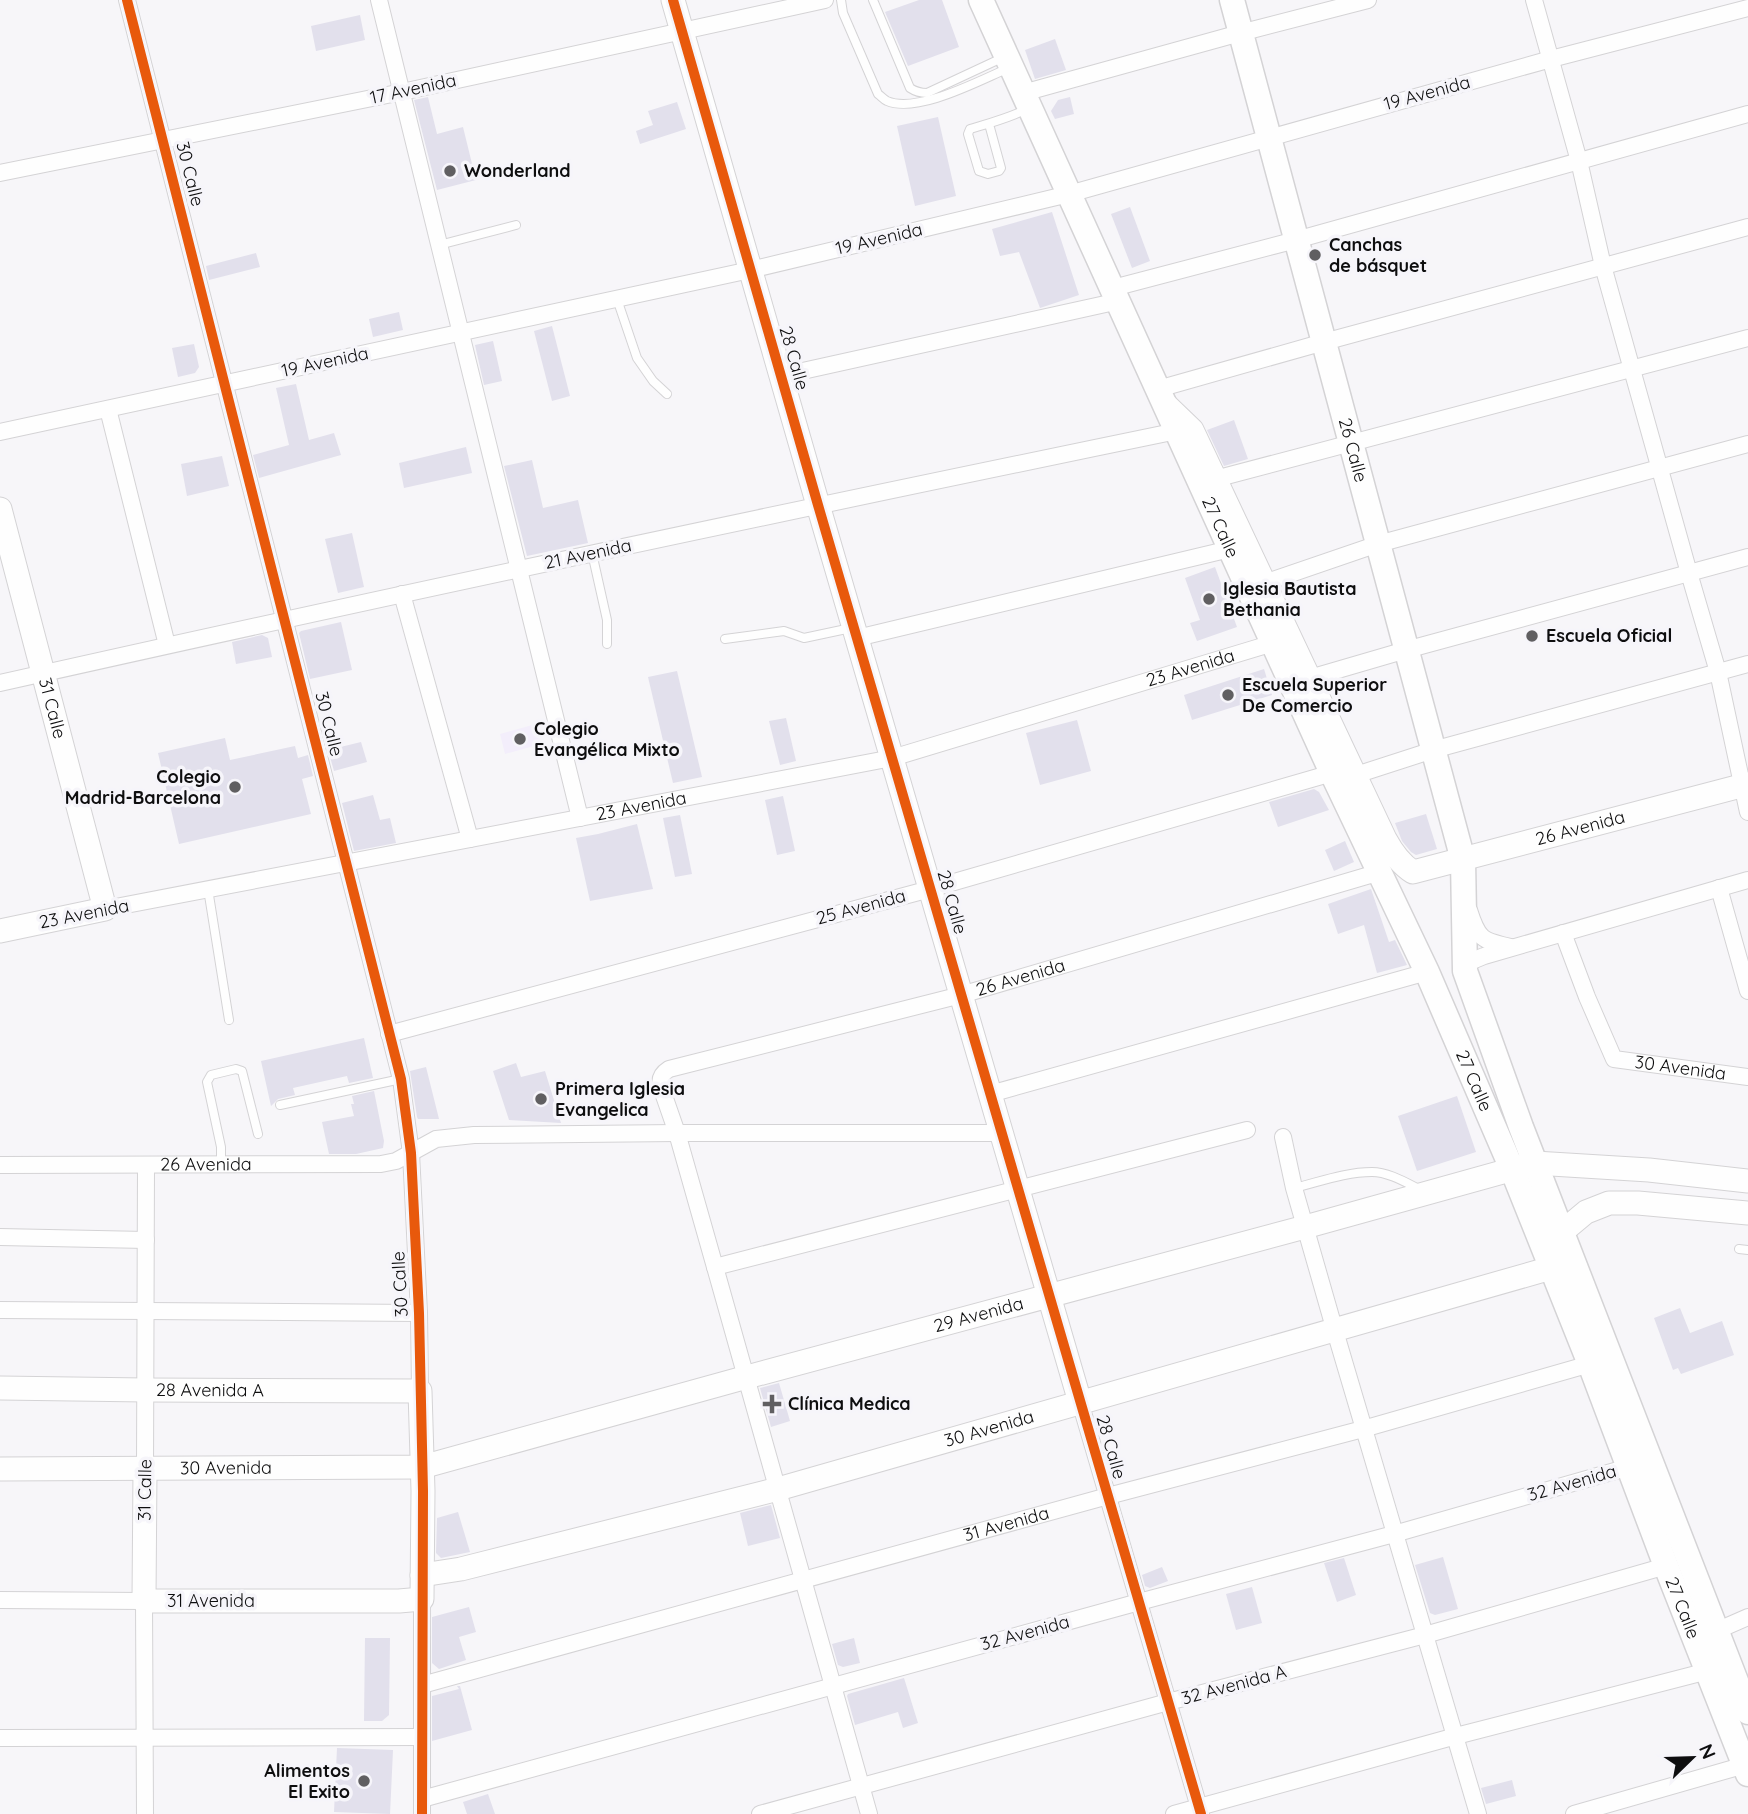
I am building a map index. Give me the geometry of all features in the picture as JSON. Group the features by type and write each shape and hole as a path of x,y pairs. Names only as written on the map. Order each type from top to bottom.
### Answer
{"main road":[{"name":"27 Calle","path":"981,0 1273,643 1344,774 1380,872 1427,972 1523,1166 1562,1231 1748,1712"},
{"name":"26 Calle","path":"1232,0 1463,860 1465,899"},
{"name":"27 Calle","path":"1465,899 1465,971 1551,1268 1746,1770"}],"street":[{"name":"30 Calle","path":"127,0 401,1079 411,1153 419,1312 420,1391 416,1467 422,1574 422,1807"},
{"path":"379,0 580,818"},
{"name":"28 Calle","path":"673,0 780,376 1200,1811"},
{"name":"17 Avenida","path":"0,173 401,92 825,0"},
{"path":"1027,100 1240,33 1368,0"},
{"path":"1534,0 1579,161 1603,266 1718,672 1745,785 1748,812"},
{"name":"19 Avenida","path":"0,432 750,270 1069,194 1268,137 1748,8"},
{"path":"780,376 1116,295 1296,240 1748,114"},
{"path":"1161,396 1324,342 1748,227"},
{"path":"1215,479 1748,338"},
{"name":"27 Calle","path":"1161,396 1192,430 1310,678 1344,774 1391,849 1406,868 1413,872"},
{"path":"108,409 166,645"},
{"name":"21 Avenida","path":"0,683 592,553 1177,431"},
{"path":"1264,583 1378,544 1748,444"},
{"name":"31 Calle","path":"0,509 105,909"},
{"path":"855,633 1230,549"},
{"path":"1310,678 1748,557"},
{"path":"402,594 470,839"},
{"name":"23 Avenida","path":"0,931 892,758 1273,643"},
{"name":"25 Avenida","path":"389,1034 930,889 1748,664"},
{"name":"26 Avenida","path":"1413,872 1745,785"},
{"name":"26 Avenida","path":"677,1133 660,1081 661,1076 669,1069 961,995 1380,872"},
{"path":"1465,971 1472,961 1484,956 1748,880"},
{"path":"1719,888 1748,991"},
{"path":"1465,899 1473,924 1482,938 1489,943 1517,948"},
{"name":"30 Avenida","path":"1563,933 1614,1059 1748,1077"},
{"path":"990,1094 1427,972"},
{"path":"715,1267 1247,1130"},
{"path":"677,1133 869,1814"},
{"name":"26 Avenida","path":"0,1165 381,1164 396,1161 436,1139 450,1136 1002,1133"},
{"path":"1283,1137 1294,1188 1363,1429 1478,1814"},
{"name":"31 Calle","path":"145,1814 146,1166"},
{"name":"29 Avenida","path":"416,1467 1523,1166 1649,1170 1748,1181"},
{"path":"1551,1268 1562,1231 1586,1212 1609,1203 1748,1213"},
{"path":"0,1237 146,1240"},
{"name":"30 Avenida","path":"422,1574 461,1569 778,1489 1551,1268"},
{"path":"0,1310 419,1312"},
{"name":"31 Avenida","path":"422,1685 1108,1496 1363,1429 1590,1364"},
{"name":"28 Avenida A","path":"0,1388 420,1391"},
{"name":"30 Avenida","path":"0,1469 416,1467"},
{"name":"32 Avenida","path":"422,1807 833,1686 1394,1534 1629,1467"},
{"name":"32 Avenida A","path":"760,1814 1168,1702 1425,1635 1666,1566"},
{"name":"31 Avenida","path":"0,1600 422,1599"},
{"path":"1716,1631 1748,1617"},
{"path":"1174,1814 1200,1811 1456,1736 1708,1671"},
{"path":"0,1738 422,1737"},
{"path":"1574,1814 1746,1770"}],"lane":[{"path":"841,0 878,94 887,101 902,104 921,103 1009,62"},
{"path":"873,0 910,88 915,91 927,93 1009,62"},
{"path":"989,124 1001,167 999,171 988,174 979,171 968,134 970,129 1009,118 1027,100"},
{"path":"439,245 516,225"},
{"path":"617,299 637,358 653,381 667,394"},
{"path":"592,553 607,620 607,644"},
{"path":"725,639 784,631 804,638 855,633"},
{"path":"208,889 229,1020"},
{"path":"222,1165 221,1147 206,1082 211,1075 236,1069 242,1071 258,1133"},
{"path":"280,1105 401,1079"},
{"path":"1294,1188 1373,1172 1427,1192"}],"shaded area":[{"name":"Colegio Evangélica Mixto","path":"536,724 541,744 505,754 500,734"}],"building":[{"path":"919,0 942,0 959,47 908,66 885,12"},
{"path":"360,15 365,40 316,51 311,26"},
{"path":"1055,39 1066,70 1035,79 1025,50"},
{"path":"428,97 437,134 463,127 476,180 437,190 414,100"},
{"path":"1070,97 1074,114 1055,119 1051,111 1058,100"},
{"path":"677,102 686,129 640,144 636,131 653,125 648,111"},
{"path":"938,117 956,196 915,206 897,126"},
{"path":"1130,207 1150,261 1132,268 1111,214"},
{"path":"1052,212 1079,295 1040,308 1019,252 1000,256 992,229"},
{"path":"256,253 260,267 209,280 206,266"},
{"path":"399,312 403,330 373,337 369,319"},
{"path":"552,326 570,396 552,401 534,331"},
{"path":"493,341 502,381 484,385 475,345"},
{"path":"194,344 199,367 195,373 178,377 172,348"},
{"path":"296,384 309,440 334,433 341,455 259,478 253,455 289,445 276,388"},
{"path":"1234,420 1248,459 1224,466 1207,430"},
{"path":"466,447 472,473 404,488 399,463"},
{"path":"222,456 229,486 187,496 181,464"},
{"path":"532,460 543,508 578,500 588,543 527,556 504,466"},
{"path":"352,533 364,587 338,593 325,539"},
{"name":"Iglesia Bautista Bethania","path":"1215,567 1237,627 1197,641 1190,623 1200,620 1185,578"},
{"path":"341,622 352,670 310,679 299,633"},
{"path":"262,635 268,638 272,657 236,664 232,642"},
{"name":"Escuela Superior De Comercio","path":"1264,669 1272,695 1192,720 1184,695"},
{"path":"677,671 702,777 673,783 648,677"},
{"path":"786,718 796,761 780,765 769,721"},
{"path":"1077,720 1091,771 1040,785 1026,733"},
{"name":"Colegio Madrid-Barcelona","path":"225,738 230,760 295,746 298,758 308,755 313,776 302,779 311,814 179,844 158,753"},
{"path":"361,742 367,762 334,771 328,750"},
{"path":"1314,789 1319,792 1329,810 1278,827 1269,802"},
{"path":"373,795 380,820 390,818 396,843 354,851 342,803"},
{"path":"783,796 795,851 777,855 765,800"},
{"path":"1426,814 1437,849 1416,855 1402,841 1395,823"},
{"path":"680,815 692,874 675,877 663,818"},
{"path":"637,824 653,889 590,901 576,838"},
{"path":"1345,841 1354,862 1334,871 1325,850"},
{"path":"1371,889 1389,942 1395,940 1407,965 1377,973 1364,925 1338,934 1328,904"},
{"path":"364,1038 373,1078 349,1083 347,1076 293,1088 295,1095 278,1099 271,1106 261,1061"},
{"path":"516,1063 521,1077 545,1071 561,1123 509,1120 493,1071"},
{"path":"426,1067 439,1119 417,1117 410,1071"},
{"path":"374,1091 383,1148 356,1154 329,1154 322,1122 354,1116 352,1096"},
{"path":"1457,1096 1476,1152 1417,1171 1398,1116"},
{"path":"1680,1308 1690,1333 1722,1321 1734,1355 1681,1374 1678,1368 1673,1370 1654,1318"},
{"name":"Clínica Medica","path":"779,1383 790,1421 771,1427 760,1388"},
{"path":"771,1505 780,1538 748,1546 740,1513"},
{"path":"458,1512 470,1552 441,1558 436,1553 437,1518"},
{"path":"1443,1557 1458,1609 1435,1615 1430,1613 1415,1565"},
{"path":"1344,1558 1356,1595 1337,1602 1324,1563"},
{"path":"1162,1567 1168,1581 1150,1588 1145,1586 1142,1575"},
{"path":"1252,1587 1262,1623 1236,1630 1226,1594"},
{"path":"469,1607 476,1632 459,1637 466,1660 439,1669 432,1663 432,1617"},
{"path":"365,1638 390,1638 389,1715 382,1721 364,1721"},
{"path":"854,1638 860,1663 843,1667 838,1665 832,1644"},
{"path":"904,1678 918,1723 903,1728 898,1712 855,1725 848,1694"},
{"path":"457,1686 460,1686 472,1730 432,1741 432,1696 459,1689"},
{"name":"Alimentos El Exito","path":"337,1748 393,1750 390,1814 334,1812"},
{"path":"1512,1780 1516,1796 1486,1804 1481,1788"},
{"path":"488,1794 495,1814 467,1814 463,1802"}],"cycle path":[{"path":"127,0 401,1079 411,1153 419,1313 423,1491 422,1814"},
{"path":"673,0 1201,1814"}],"place":[{"name":"Wonderland","path":"450,171"},
{"name":"Canchas de básquet","path":"1315,255"},
{"name":"Iglesia Bautista Bethania","path":"1209,599"},
{"name":"Escuela Oficial","path":"1532,636"},
{"name":"Escuela Superior De Comercio","path":"1228,695"},
{"name":"Colegio Evangélica Mixto","path":"520,739"},
{"name":"Colegio Madrid-Barcelona","path":"235,787"},
{"name":"Primera Iglesia Evangelica","path":"541,1099"},
{"name":"Clínica Medica","path":"772,1404"},
{"name":"Alimentos El Exito","path":"364,1781"}]}
